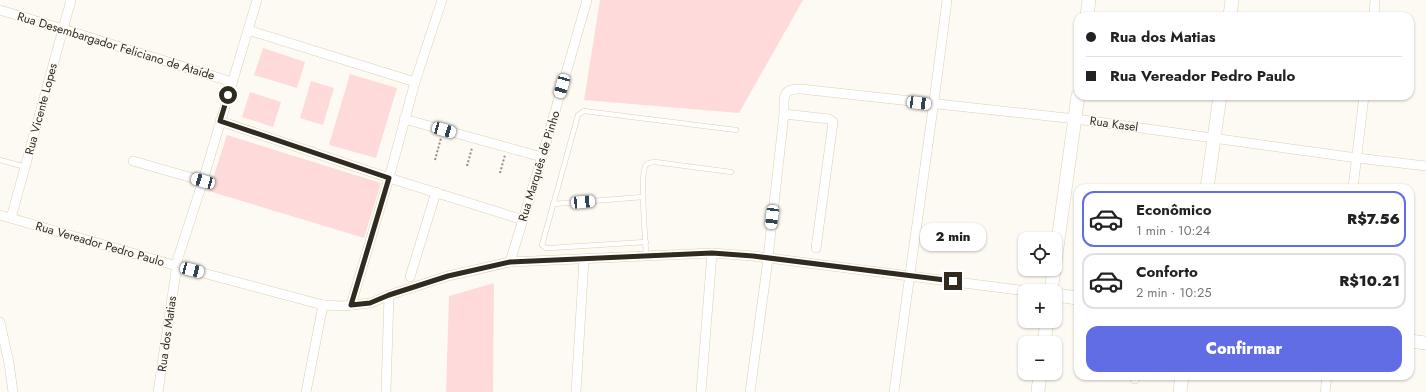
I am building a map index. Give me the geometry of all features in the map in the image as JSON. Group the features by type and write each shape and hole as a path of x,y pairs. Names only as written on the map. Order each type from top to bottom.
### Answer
{"street":[{"name":"Rua Vicente Lopes","path":"11,218 71,0"},
{"name":"Rua dos Matias","path":"158,392 177,266 257,0"},
{"path":"351,305 389,178 415,82 442,0"},
{"name":"Rua Marquês de Pinho","path":"510,262 587,0"},
{"path":"894,392 947,0"},
{"path":"1088,12 1089,0"},
{"path":"1230,12 1232,0"},
{"path":"1374,12 1376,0"},
{"name":"Rua Desembargador Feliciano de Ataíde","path":"0,10 232,82"},
{"path":"248,30 415,82"},
{"name":"Rua Kasel","path":"784,114 785,93 792,89 1076,119 1357,158 1426,166"},
{"path":"1059,232 1078,100"},
{"path":"1208,184 1219,100"},
{"path":"1354,184 1364,100"},
{"path":"750,392 768,258 784,114 829,119 833,122 816,248"},
{"path":"404,119 542,157"},
{"path":"220,121 389,178 517,218"},
{"path":"133,161 203,181"},
{"path":"410,277 436,192"},
{"name":"Rua Vereador Pedro Paulo","path":"0,215 177,266 323,305 342,306 370,303 389,295 448,276 510,262 712,253 768,258 1018,290"},
{"path":"701,392 712,253"},
{"path":"576,392 584,259"},
{"path":"386,392 389,295"},
{"path":"1062,296 1074,297"},
{"path":"306,392 323,305"},
{"path":"0,322 9,363 13,392"},
{"path":"1414,342 1426,343"},
{"path":"1038,392 1039,380"},
{"path":"1180,392 1182,380"},
{"path":"1324,392 1326,380"}],"lane":[{"path":"646,242 550,248 544,247 542,243 578,115 584,111 736,130"},
{"path":"0,160 25,167"},
{"path":"646,256 643,197 643,171 645,166 649,163 655,162 731,172"},
{"path":"553,204 643,197"}],"path":[{"path":"436,160 444,130"},
{"path":"467,166 474,138"},
{"path":"500,173 508,148"}],"shaded area":[{"path":"600,0 803,0 739,113 584,100"},
{"path":"263,48 305,62 297,88 254,75"},
{"path":"350,74 397,88 376,158 329,145"},
{"path":"311,81 334,88 323,125 300,118"},
{"path":"250,92 281,102 273,127 242,117"},
{"path":"227,135 381,183 364,238 209,191"},
{"path":"494,283 493,392 446,392 449,296"}],"route":[{"path":"228,95 220,121 389,178 351,305 370,303 389,295 448,276 510,262 712,253 753,256 953,281"}]}
